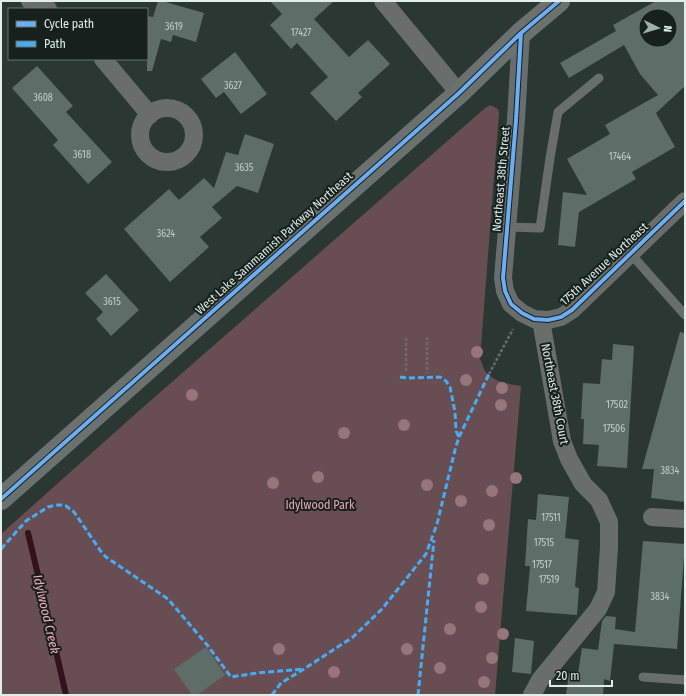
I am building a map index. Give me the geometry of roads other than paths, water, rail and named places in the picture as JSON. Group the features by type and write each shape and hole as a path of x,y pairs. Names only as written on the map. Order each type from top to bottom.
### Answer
{"main road":[{"name":"West Lake Sammamish Parkway Northeast","path":"1,499 459,93 521,33 558,1"}],"street":[{"path":"30,1 46,8"},
{"path":"383,1 459,93"},
{"name":"Northeast 38th Street","path":"521,33 516,120 503,278 505,291 511,304 530,316"},
{"path":"104,60 150,115"},
{"name":"175th Avenue Northeast","path":"530,316 548,320 561,317 572,310 685,201"},
{"name":"Northeast 38th Court","path":"530,316 562,441 569,459 583,484 599,500 609,522 606,592 598,609 540,680 532,695"},
{"path":"652,517 685,520"}],"lane":[{"path":"507,227 540,228 558,112 599,78"},
{"path":"630,254 685,315"},
{"path":"643,677 685,680"}],"waterway":[{"name":"Idylwood Creek","path":"28,533 66,695"}],"park label":[{"name":"Idylwood Park","path":"320,505"}]}
